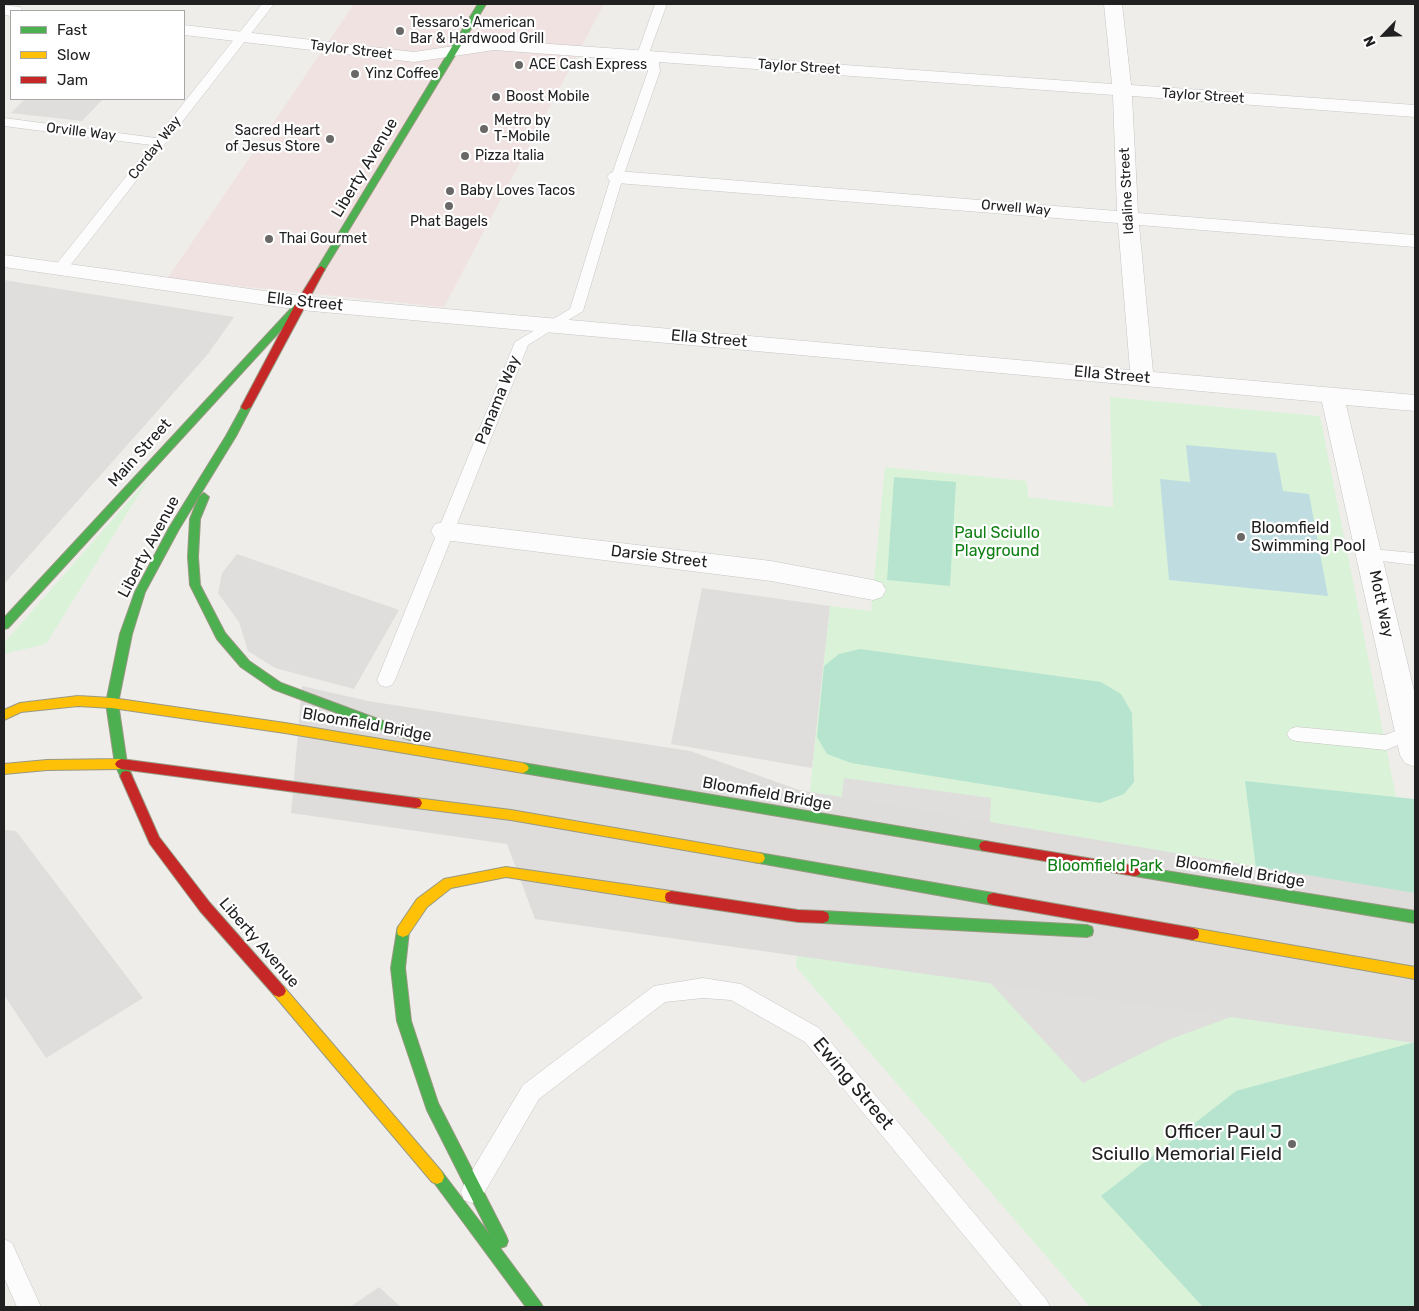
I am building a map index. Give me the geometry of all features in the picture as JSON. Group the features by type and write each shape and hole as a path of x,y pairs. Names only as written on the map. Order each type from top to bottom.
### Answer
{"main road":[{"name":"Liberty Avenue","path":"482,4 302,303 231,436 174,528 140,592 126,634 112,703 121,764 154,840 206,907 317,1034 436,1176 534,1306"},
{"name":"Main Street","path":"4,625 302,303"},
{"path":"231,436 195,519 192,557 195,585 221,636 245,664 277,686 307,699 486,762"},
{"path":"4,715 20,708 78,701 112,703"},
{"name":"Bloomfield Bridge","path":"112,703 285,728 808,818 1415,917"},
{"path":"4,769 47,765 121,764 510,815 1415,973"},
{"path":"534,1306 432,1105 404,1022 398,968 403,930 422,903 448,884 506,872 798,916 1101,932"},
{"path":"1120,933 1208,938"}],"street":[{"name":"Idaline Street","path":"1113,4 1122,90 1128,217 1142,378"},
{"name":"Taylor Street","path":"185,30 414,57 494,45 1415,111"},
{"name":"Orwell Way","path":"616,177 1415,241"},
{"name":"Ella Street","path":"4,261 302,303 1415,404"},
{"name":"Mott Way","path":"1332,396 1413,740"},
{"name":"Darsie Street","path":"444,531 771,571 873,590"}],"lane":[{"name":"Corday Way","path":"60,270 268,4"},
{"name":"Panama Way","path":"386,680 444,531 522,342 555,325 576,311 616,177 654,71 648,56 661,4"},
{"name":"Orville Way","path":"4,122 159,142"},
{"path":"1370,555 1415,559"},
{"path":"1296,734 1386,742 1413,740"},
{"name":"Ewing Street","path":"465,1214 474,1188 531,1092 661,993 704,988 734,991 812,1035 1038,1307"},
{"path":"4,1251 28,1307"}],"shaded area":[{"path":"354,4 604,4 444,307 167,279"},
{"path":"24,100 102,100 82,121 11,113"},
{"path":"4,280 234,317 208,354 4,584"},
{"path":"237,554 399,610 354,689 275,668 248,651 239,622 218,593 222,573"},
{"path":"702,588 830,606 812,768 671,744"},
{"path":"844,778 991,798 984,974 1343,976 1168,1040 1083,1083 983,975 824,951"},
{"path":"4,830 16,831 143,998 46,1058 4,995"},
{"path":"379,1287 401,1307 350,1307"}],"green space":[{"name":"Bloomfield Park","path":"1110,397 1320,416 1396,797 1414,799 1415,806 1415,1307 1090,1307 796,967 812,768 830,606 871,611 885,467 1027,481 1028,497 1113,507"},
{"path":"894,477 956,482 950,586 887,580"},
{"path":"149,478 46,644 4,654 4,643"},
{"path":"860,649 1101,682 1121,694 1132,713 1134,782 1124,794 1100,803 851,763 827,754 817,737 824,666 839,654"},
{"path":"1245,781 1414,799 1415,893 1257,876"},
{"name":"Officer Paul J Sciullo Memorial Field","path":"1415,1042 1415,1307 1203,1307 1101,1196 1236,1091"}],"water":[{"name":"Bloomfield Swimming Pool","path":"1186,445 1276,453 1283,491 1309,494 1328,596 1169,580 1160,479 1190,482"}],"pier":[{"path":"302,686 368,701 690,751 799,790 1415,893 1415,1043 535,919 507,844 291,813"}],"traffic: fast":[{"path":"321,269 482,4"},
{"path":"4,625 301,303"},
{"path":"126,776 121,764 112,703 126,634 140,592 174,528 231,436 246,407"},
{"path":"204,497 195,519 193,557 195,585 221,636 245,664 277,686 414,737"},
{"path":"523,768 985,846"},
{"path":"759,858 993,899"},
{"path":"1135,871 1415,917"},
{"path":"823,917 1087,931"},
{"path":"403,931 398,968 404,1021 432,1105 501,1241"},
{"path":"437,1177 535,1307"}],"traffic: slow":[{"path":"4,715 20,708 78,701 112,703"},
{"path":"112,703 285,728 523,768"},
{"path":"4,769 47,765 121,764"},
{"path":"416,803 511,815 759,858"},
{"path":"403,931 422,903 448,883 506,872 671,897"},
{"path":"1193,934 1415,973"},
{"path":"279,991 437,1177"}],"traffic: jam":[{"path":"246,407 321,269"},
{"path":"121,764 416,803"},
{"path":"126,776 154,840 205,907 279,991"},
{"path":"985,846 1135,871"},
{"path":"671,897 798,916 823,917"},
{"path":"993,899 1193,934"}],"place":[{"name":"Tessaro's American Bar & Hardwood Grill","path":"400,31"},
{"name":"ACE Cash Express","path":"519,65"},
{"name":"Yinz Coffee","path":"355,74"},
{"name":"Boost Mobile","path":"496,97"},
{"name":"Metro by T-Mobile","path":"484,129"},
{"name":"Sacred Heart of Jesus Store","path":"330,139"},
{"name":"Pizza Italia","path":"465,156"},
{"name":"Baby Loves Tacos","path":"450,191"},
{"name":"Phat Bagels","path":"449,206"},
{"name":"Thai Gourmet","path":"269,239"},
{"name":"Bloomfield Swimming Pool","path":"1241,537"},
{"name":"Officer Paul J Sciullo Memorial Field","path":"1292,1144"}],"park label":[{"name":"Paul Sciullo Playground","path":"997,542"}]}
